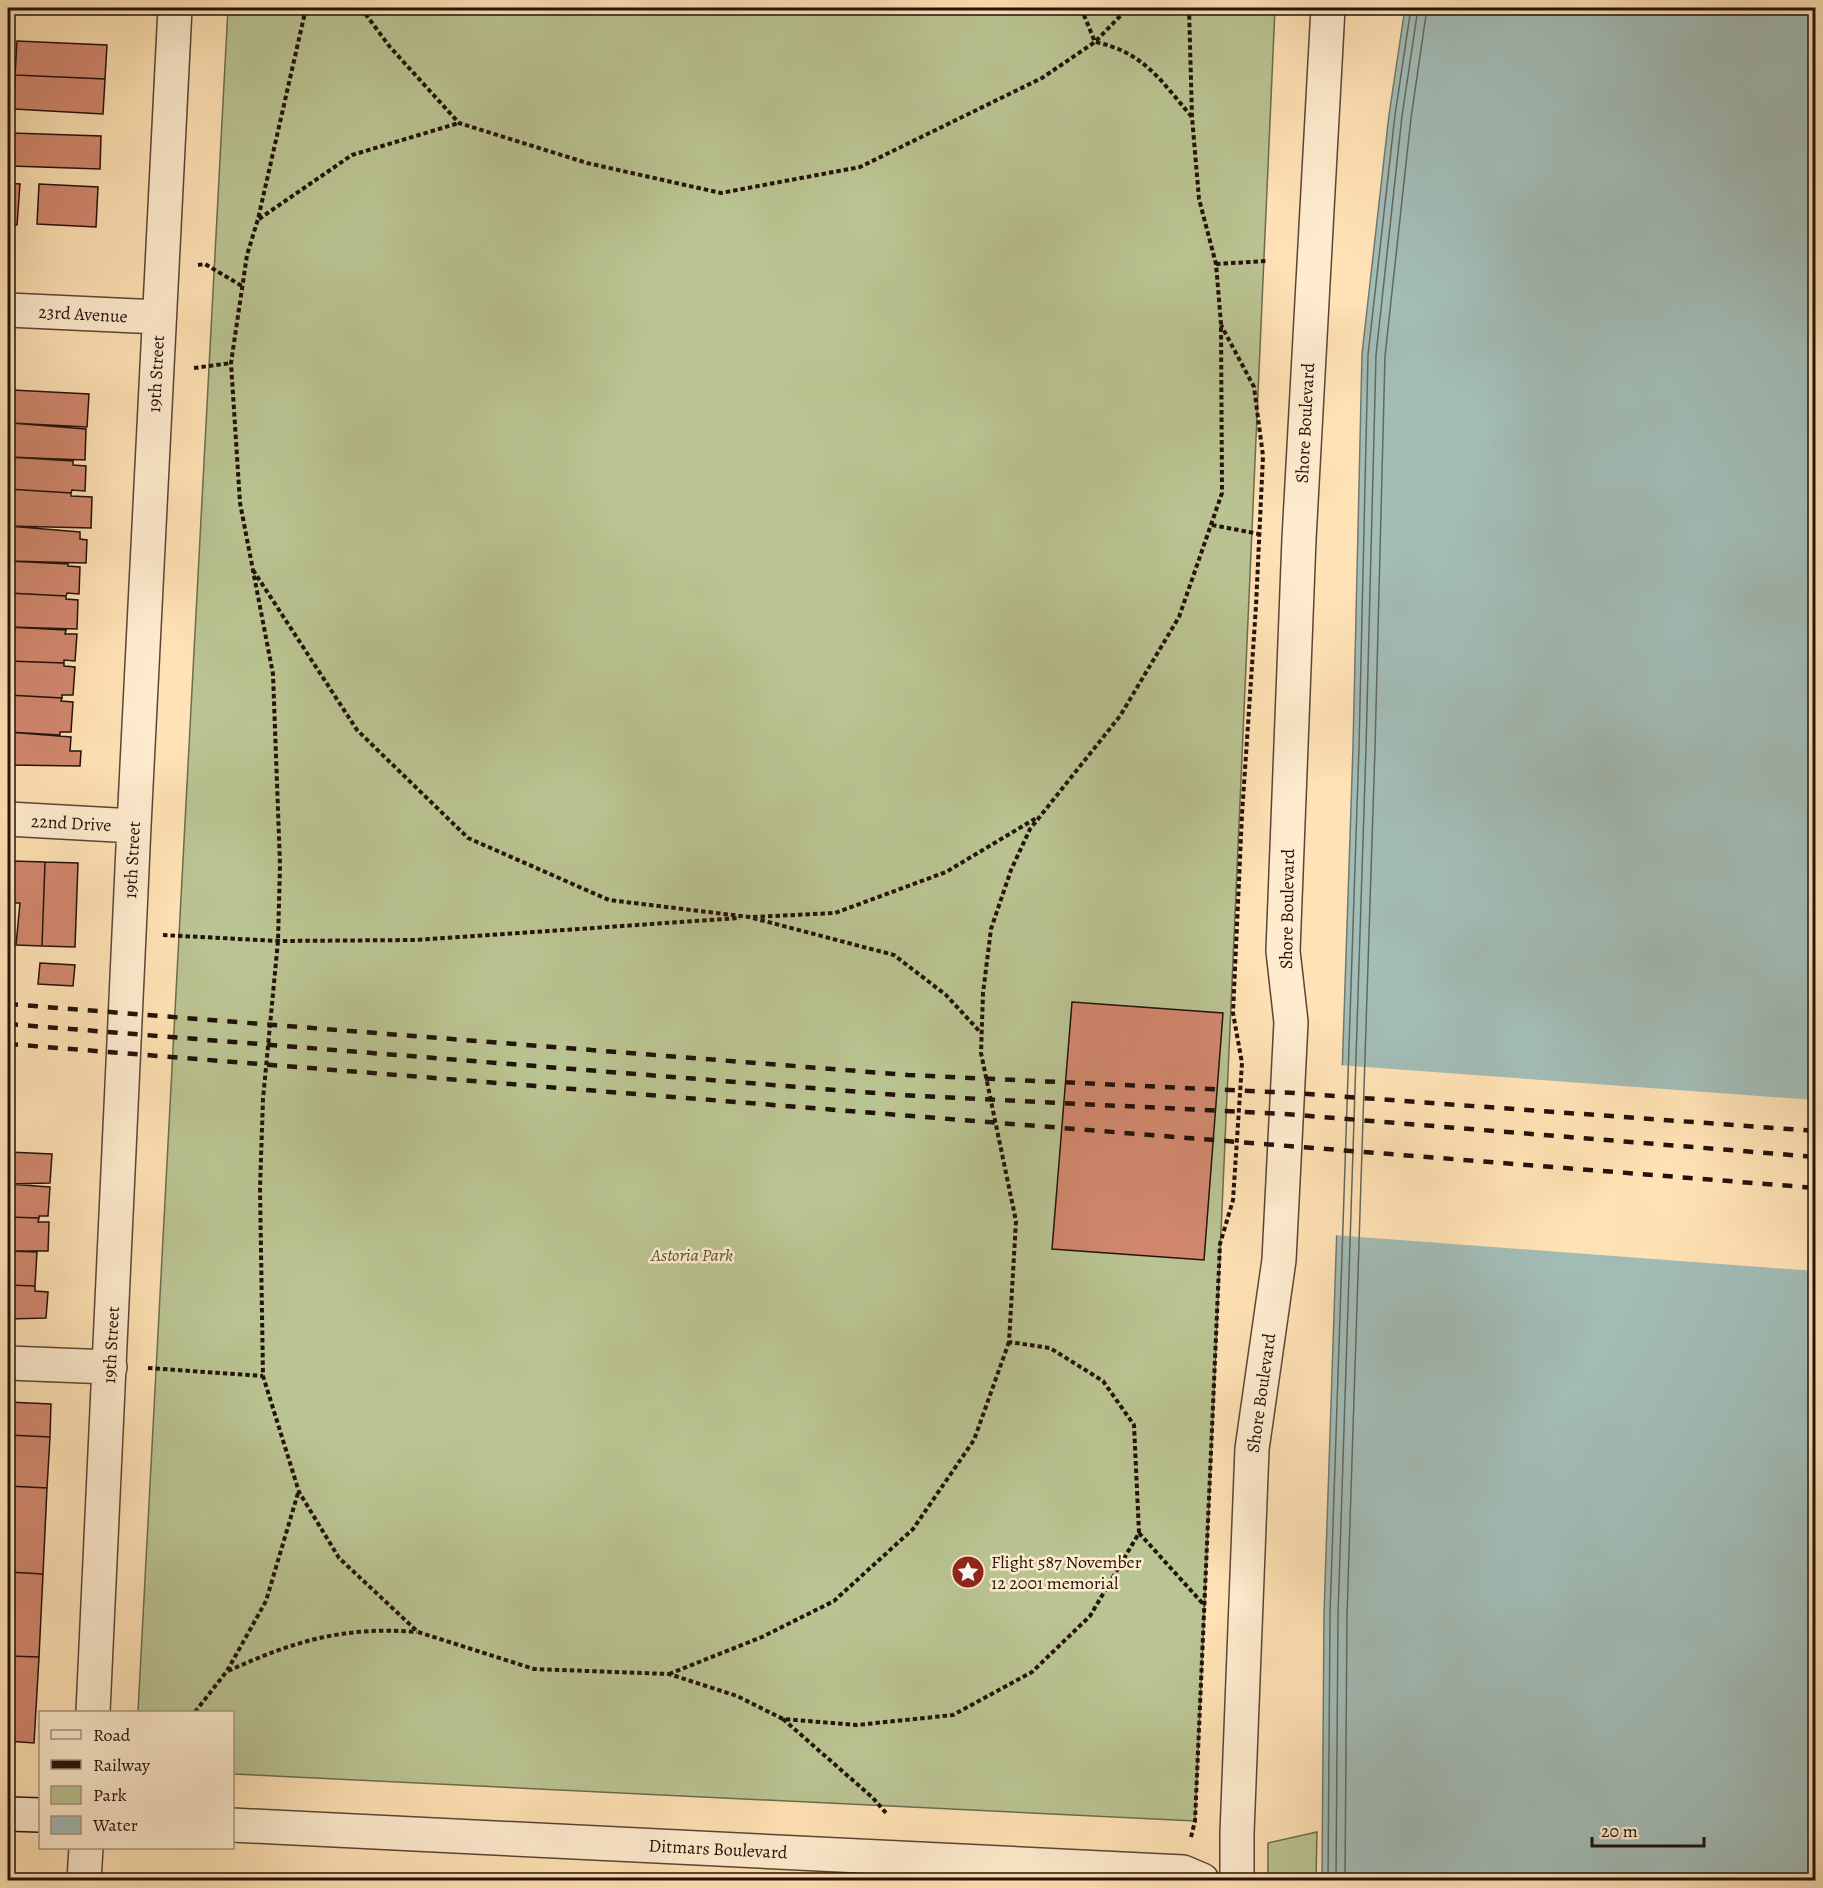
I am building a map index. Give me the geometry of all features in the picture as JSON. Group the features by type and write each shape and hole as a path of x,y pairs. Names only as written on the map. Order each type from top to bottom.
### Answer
{"street":[{"name":"19th Street","path":"93,1711 175,8"},
{"name":"Shore Boulevard","path":"1237,1881 1252,1449 1279,1260 1291,1034 1283,951 1299,539 1328,8"},
{"name":"23rd Avenue","path":"8,310 159,317"},
{"name":"22nd Drive","path":"8,819 134,826"},
{"path":"8,1363 110,1367"},
{"path":"8,1814 39,1815"},
{"name":"Ditmars Boulevard","path":"234,1825 1183,1872 1202,1881"},
{"path":"84,1881 86,1849"}],"path":[{"path":"306,8 258,219 247,255 231,363 240,503 273,674 280,865 278,940 263,1099 260,1188 262,1376 299,1492 339,1558 418,1632"},
{"path":"361,8 390,47 459,123 587,163 721,193 860,167 1042,78 1095,42 1128,8"},
{"path":"1082,8 1095,42"},
{"path":"669,1674 762,1636 834,1601 913,1529 974,1440 1009,1342 1016,1221 981,1053 983,993 991,929 1011,870 1030,829 1096,750 1149,669 1179,617 1222,493 1221,324 1216,264 1199,199 1192,117 1189,8"},
{"path":"1095,42 1120,47 1148,66 1192,117"},
{"path":"258,219 352,154 459,123"},
{"path":"1216,264 1266,261"},
{"path":"191,265 205,264 242,286"},
{"path":"1197,1831 1192,1831 1195,1821 1220,1244 1233,1200 1242,1063 1233,1013 1263,456 1254,387 1221,324"},
{"path":"186,368 199,369 231,363"},
{"path":"1212,525 1259,534"},
{"path":"251,567 357,730 468,838 609,900 749,917 894,955 946,995 981,1033"},
{"path":"162,935 278,940 416,940 835,912 946,872 1042,815"},
{"path":"783,1719 857,1725 953,1715 1032,1672 1090,1616 1139,1533 1134,1425 1103,1381 1050,1348 1009,1342"},
{"path":"148,1368 262,1376"},
{"path":"197,1711 227,1671 266,1601 299,1492"},
{"path":"1139,1533 1205,1606"},
{"path":"227,1671 280,1648 327,1636 380,1629 418,1632 534,1669 669,1674 737,1696 783,1719 873,1798 886,1814"}],"green space":[{"name":"Astoria Park","path":"228,8 1275,8 1195,1821 234,1774 234,1711 138,1711"},
{"path":"1317,1832 1316,1880 1268,1880 1268,1843"}],"water":[{"path":"1405,8 1815,8 1815,1880 1322,1880 1324,1614 1353,747 1362,354 1389,115"}],"pier":[{"path":"1338,1065 1815,1100 1815,1271 1333,1235"}],"building":[{"path":"17,41 107,45 105,79 15,75"},
{"path":"15,75 105,79 103,114 14,109"},
{"path":"12,133 101,136 100,169 11,166"},
{"path":"8,183 20,184 17,225 8,224"},
{"path":"39,184 98,187 96,227 37,224"},
{"path":"12,390 89,394 87,427 11,423"},
{"path":"11,423 86,429 85,460 9,457"},
{"path":"9,457 73,461 73,465 86,466 85,491 72,490 71,493 8,489"},
{"path":"8,489 71,493 71,496 92,497 91,528 8,526"},
{"path":"8,526 80,532 80,539 87,540 86,563 8,561"},
{"path":"8,561 68,564 68,566 80,567 79,594 67,593 66,596 8,593"},
{"path":"8,593 66,596 66,599 78,600 77,629 8,627"},
{"path":"8,627 66,630 65,634 77,634 75,661 64,660 64,663 8,661"},
{"path":"8,661 64,663 64,666 75,667 73,695 62,695 62,698 8,695"},
{"path":"8,695 62,698 61,701 73,702 71,732 60,732 60,735 8,732"},
{"path":"8,732 71,737 70,751 81,751 80,766 8,765"},
{"path":"8,860 12,861 10,903 8,902"},
{"path":"12,861 45,862 42,946 16,945 20,903 10,903"},
{"path":"45,862 78,863 75,947 42,946"},
{"path":"40,963 75,965 73,986 38,984"},
{"path":"1072,1002 1223,1013 1204,1260 1052,1249"},
{"path":"8,1152 52,1154 50,1183 8,1184"},
{"path":"8,1184 50,1187 48,1216 8,1217"},
{"path":"8,1217 39,1218 38,1222 49,1222 48,1251 8,1251"},
{"path":"8,1251 37,1252 35,1286 8,1285"},
{"path":"8,1285 35,1286 35,1291 48,1292 46,1318 8,1319"},
{"path":"8,1402 51,1404 50,1437 8,1435"},
{"path":"8,1435 50,1437 47,1488 8,1486"},
{"path":"8,1486 47,1488 43,1574 8,1572"},
{"path":"8,1572 43,1574 39,1657 8,1656"},
{"path":"8,1656 39,1657 34,1743 8,1741"}],"railway":[{"path":"8,1004 908,1075 1294,1093 1816,1131"},
{"path":"8,1024 899,1095 1285,1114 1816,1157"},
{"path":"8,1044 1816,1188"}],"place":[{"name":"Flight 587 November 12 2001 memorial","path":"968,1572"}]}
